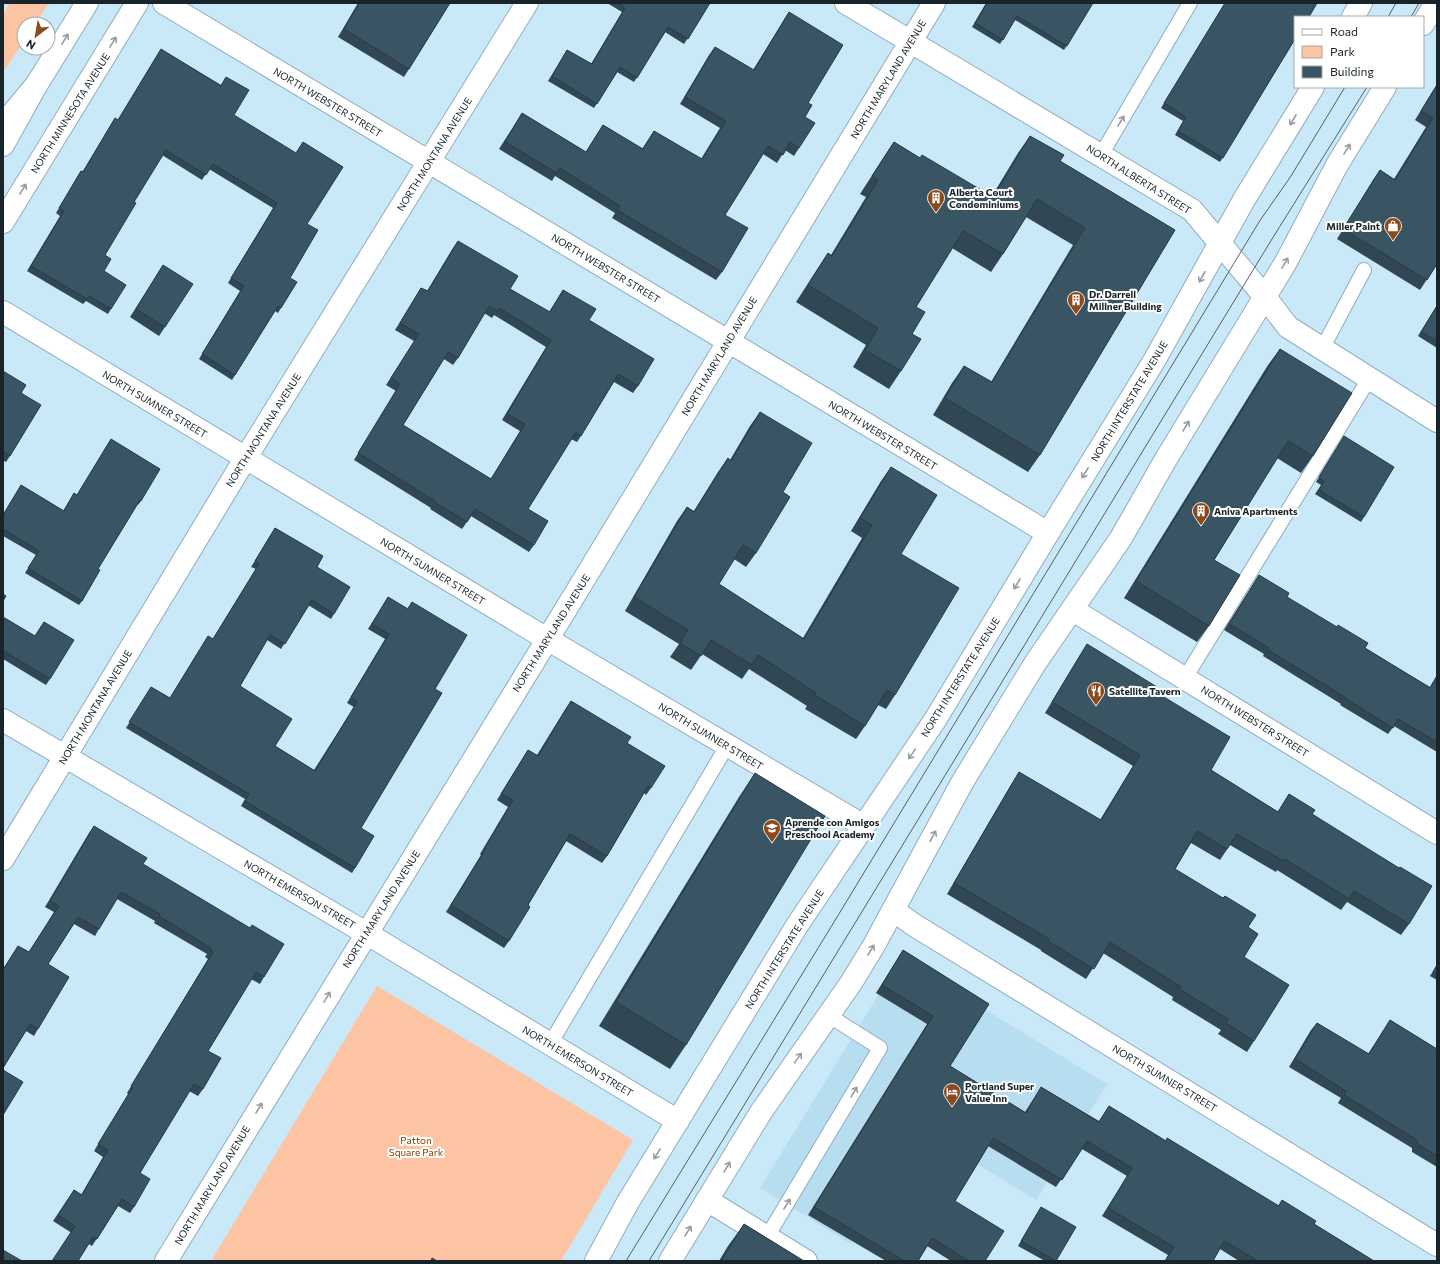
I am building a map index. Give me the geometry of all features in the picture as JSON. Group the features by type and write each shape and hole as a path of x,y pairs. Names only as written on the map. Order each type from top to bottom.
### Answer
{"main road":[{"path":"3,145 37,84 87,3"},
{"name":"NORTH MINNESOTA AVENUE","path":"3,222 137,3"},
{"name":"NORTH WEBSTER STREET","path":"164,3 1048,533"},
{"name":"NORTH MONTANA AVENUE","path":"3,858 245,458 527,3"},
{"name":"NORTH ALBERTA STREET","path":"846,3 1192,210 1265,296 1288,327 1437,421"},
{"name":"NORTH MARYLAND AVENUE","path":"166,1261 934,3"},
{"path":"1354,16 1361,3"},
{"path":"3,125 37,84"},
{"name":"NORTH INTERSTATE AVENUE","path":"596,1261 628,1202 798,924 935,720 1154,361 1245,198 1312,88"},
{"path":"670,1261 761,1112 851,983 893,910 963,781 1036,662 1121,538 1166,459 1286,262 1337,165 1384,88"},
{"name":"NORTH SUMNER STREET","path":"3,312 547,639 864,826"},
{"name":"NORTH WEBSTER STREET","path":"1073,610 1437,833"},
{"name":"NORTH EMERSON STREET","path":"3,720 366,933 678,1120"},
{"name":"NORTH SUMNER STREET","path":"893,910 928,934 1437,1245"},
{"path":"707,1200 806,1261"}],"lane":[{"path":"1101,155 1190,3"},
{"path":"1322,349 1364,270"},
{"path":"1185,678 1369,379"},
{"path":"550,1044 727,746"},
{"path":"767,1237 880,1048 828,1015"}],"shaded area":[{"name":"Portland Super Value Inn","path":"901,958 1107,1084 1036,1200 921,1130 851,1244 760,1188"}],"green space":[{"path":"10,3 49,3 40,16 16,16 16,53 3,72 3,15"},
{"name":"Patton Square Park","path":"377,986 633,1140 561,1261 211,1261"}],"building":[{"path":"359,3 450,3 409,69 344,29"},
{"path":"618,3 710,3 688,39 668,27 637,78 620,67 597,104 552,76 567,50 592,64 625,8"},
{"path":"987,3 1093,3 1067,46 1017,16 1003,40 975,23"},
{"path":"1225,3 1317,3 1310,16 1294,16 1294,41 1223,158 1178,131 1186,117 1164,103"},
{"path":"789,12 843,45 808,103 812,105 805,117 815,123 799,148 790,142 783,155 768,146 725,215 748,228 722,272 617,210 620,206 560,168 557,173 505,142 522,113 586,152 603,125 643,149 654,131 702,159 726,121 685,97 715,47 754,70"},
{"path":"161,49 221,86 226,77 249,90 234,115 296,153 303,142 343,167 307,224 318,230 290,278 297,282 281,308 278,306 235,375 202,354 244,286 231,278 277,203 213,164 206,175 166,150 134,202 136,203 105,255 111,259 104,271 126,285 111,309 89,296 87,299 31,266 64,211 59,208 81,171 83,172 115,118 118,120"},
{"path":"1437,85 1437,264 1427,280 1343,229 1380,170 1395,180 1433,118 1421,111"},
{"path":"1030,136 1064,155 1060,161 1175,230 1040,455 945,398 964,366 992,382 1085,228 1037,199 1003,254 963,231 916,307 925,312 912,334 921,339 901,371 865,350 878,328 808,285 828,253 832,256 878,180 872,176 894,142 920,158 922,155 993,197"},
{"path":"458,241 518,276 510,289 550,312 563,290 596,309 589,320 654,359 638,386 618,374 581,436 576,432 528,509 548,521 534,545 475,509 467,522 358,453 400,384 391,378 419,334 400,323 421,288 428,291","holes":["489,306 497,311 499,308 551,340 507,414 525,424 491,479 403,425 448,352 458,358"]},
{"path":"163,265 193,284 165,327 136,309"},
{"path":"1437,306 1437,341 1421,332"},
{"name":"Aniva Apartments","path":"1280,349 1352,393 1313,456 1288,441 1214,560 1240,575 1209,626 1136,581"},
{"path":"3,371 26,385 21,393 41,405 10,456 3,451"},
{"path":"760,412 812,443 783,492 790,497 756,553 743,545 719,584 804,639 872,525 860,518 891,467 937,495 901,554 959,588 895,695 887,690 865,726 815,695 816,693 758,655 752,665 711,640 701,656 680,643 688,630 634,597 687,507 694,512 728,458 731,461"},
{"path":"1344,436 1394,467 1364,517 1319,490 1324,481 1319,477"},
{"path":"111,439 160,469 98,569 100,570 82,601 28,568 39,551 3,529 3,515 21,485 64,511 74,493 77,495"},
{"path":"275,528 323,556 317,567 350,587 334,614 312,600 285,644 270,635 240,686 292,719 275,746 315,771 357,702 351,697 389,634 372,624 388,597 408,609 412,602 467,635 435,689 442,693 361,828 374,836 355,868 245,801 249,794 129,722 151,687 170,698 208,636 213,639 259,564 255,561"},
{"path":"1259,575 1289,593 1287,597 1337,627 1338,625 1368,643 1365,648 1430,688 1437,676 1437,742 1398,719 1393,728 1229,624"},
{"path":"3,594 6,596 3,601"},
{"path":"3,617 35,636 44,622 74,640 50,679 4,651 3,652"},
{"path":"1087,644 1157,687 1154,691 1230,737 1211,770 1278,812 1289,794 1315,810 1312,814 1399,868 1400,867 1432,886 1409,924 1354,891 1349,899 1285,859 1283,861 1237,834 1227,849 1197,831 1175,869 1223,898 1225,896 1256,915 1248,927 1258,934 1244,957 1289,985 1254,1041 1226,1023 1228,1019 1179,989 1181,987 1110,942 1094,969 1048,941 1049,939 954,883 1019,772 1101,820 1140,755 1052,702"},
{"path":"571,701 631,737 627,743 665,766 651,788 648,786 607,856 570,834 528,905 530,907 509,941 451,905 513,800 501,794 528,750 538,756"},
{"path":"755,773 825,816 686,1045 616,1002"},
{"path":"94,826 147,858 143,864 250,928 252,925 284,944 264,977 256,972 208,1051 221,1058 203,1089 194,1084 140,1173 150,1179 134,1207 122,1199 97,1239 93,1237 78,1261 52,1261 75,1226 58,1215 74,1190 82,1195 108,1150 98,1144 133,1087 131,1086 213,952 210,950 211,948 159,916 160,914 121,892 99,929 78,917 48,964 69,977 38,1029 30,1024 3,1068 3,970 18,946 29,952 59,906 50,901"},
{"path":"903,950 989,1004 950,1066 1026,1113 1041,1087 1099,1122 1109,1106 1166,1141 1167,1138 1279,1206 1282,1200 1316,1221 1314,1224 1374,1261 1258,1261 1224,1241 1213,1261 1165,1261 1174,1247 1108,1208 1132,1168 1087,1141 1062,1180 993,1138 955,1201 1004,1231 985,1261 969,1261 932,1238 918,1261 904,1261 814,1207 933,1016 882,985"},
{"path":"1437,965 1437,974 1433,972"},
{"path":"1390,1020 1437,1049 1437,1156 1418,1144 1417,1140 1344,1095 1346,1091 1295,1059 1317,1023 1369,1054"},
{"path":"3,1070 23,1082 3,1115"},
{"path":"1041,1207 1076,1227 1056,1261 1021,1241"},
{"path":"744,1224 804,1261 721,1261"},
{"path":"3,1250 22,1261 3,1261"}],"tram line":[{"path":"1389,16 1396,3"},
{"path":"1412,16 1419,3"},
{"path":"626,1261 831,927 1259,222 1291,176 1344,88"},
{"path":"649,1261 1272,239 1366,88"}],"place":[{"name":"Alberta Court Condominiums","path":"936,213"},
{"name":"Miller Paint","path":"1393,241"},
{"name":"Dr. Darrell Millner Building","path":"1076,315"},
{"name":"Aniva Apartments","path":"1201,526"},
{"name":"Satellite Tavern","path":"1096,706"},
{"name":"Aprende con Amigos Preschool Academy","path":"772,843"},
{"name":"Portland Super Value Inn","path":"952,1107"}]}
